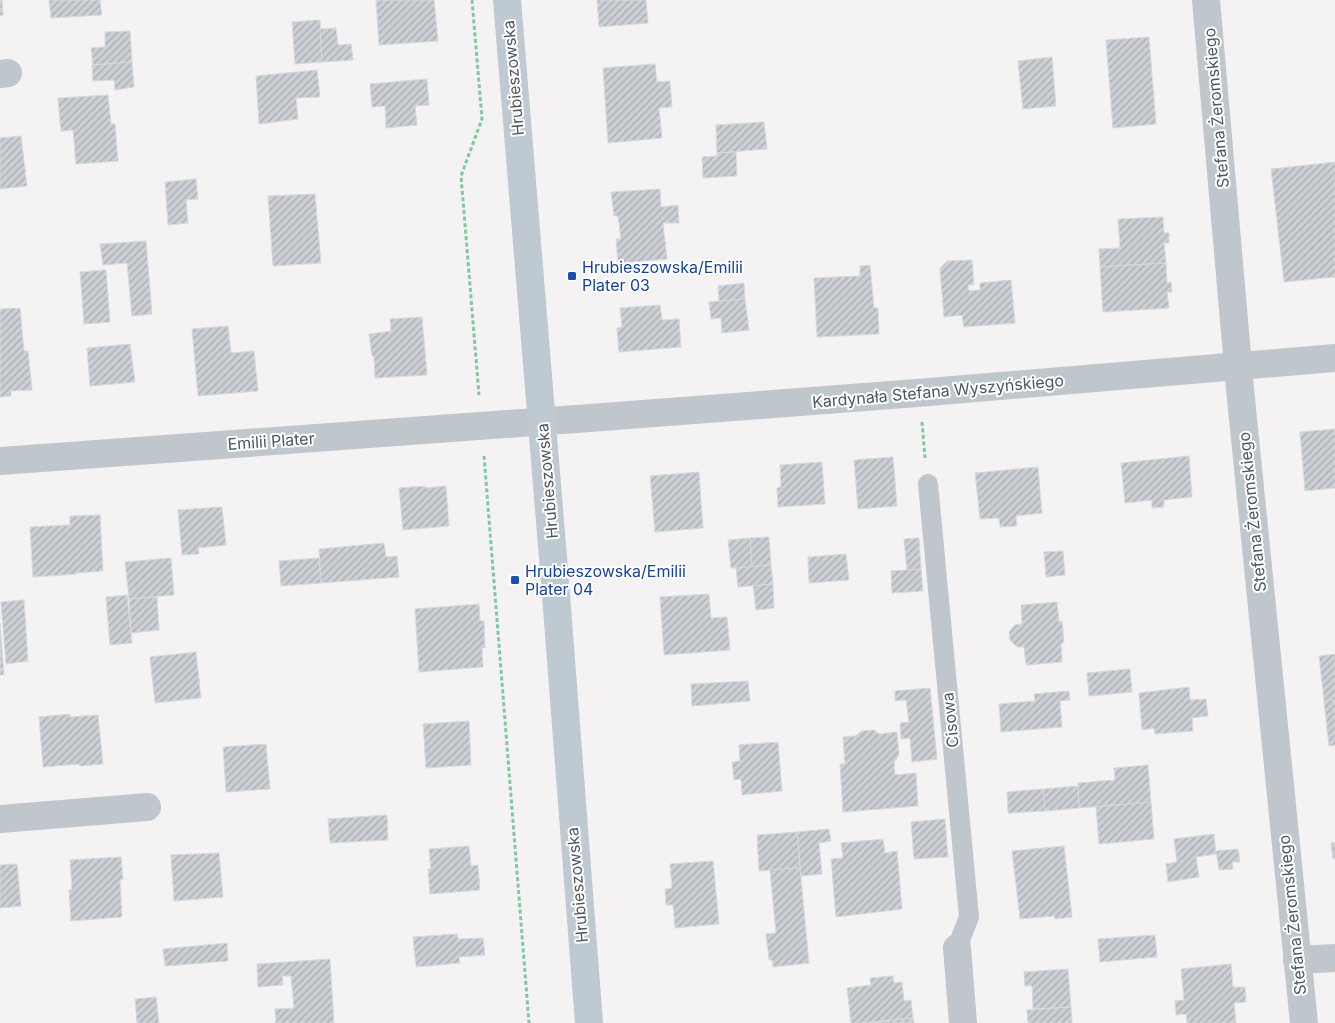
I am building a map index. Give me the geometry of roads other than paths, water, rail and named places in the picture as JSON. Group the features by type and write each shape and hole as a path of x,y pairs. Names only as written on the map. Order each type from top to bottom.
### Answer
{"main road":[{"name":"Hrubieszowska","path":"507,0 542,422 588,1023"}],"street":[{"name":"Stefana Żeromskiego","path":"1206,0 1238,366 1296,960 1304,1023"},
{"name":"Kardynała Stefana Wyszyńskiego","path":"542,422 1335,358"},
{"name":"Emilii Plater","path":"0,461 542,422"},
{"path":"0,819 147,807"},
{"name":"Cisowa","path":"957,948 964,1023"},
{"path":"1296,960 1335,958"}],"lane":[{"name":"Cisowa","path":"928,484 970,917 957,948"}],"place":[{"name":"Hrubieszowska/Emilii Plater 03","path":"572,276"},
{"name":"Hrubieszowska/Emilii Plater 04","path":"515,580"}]}
